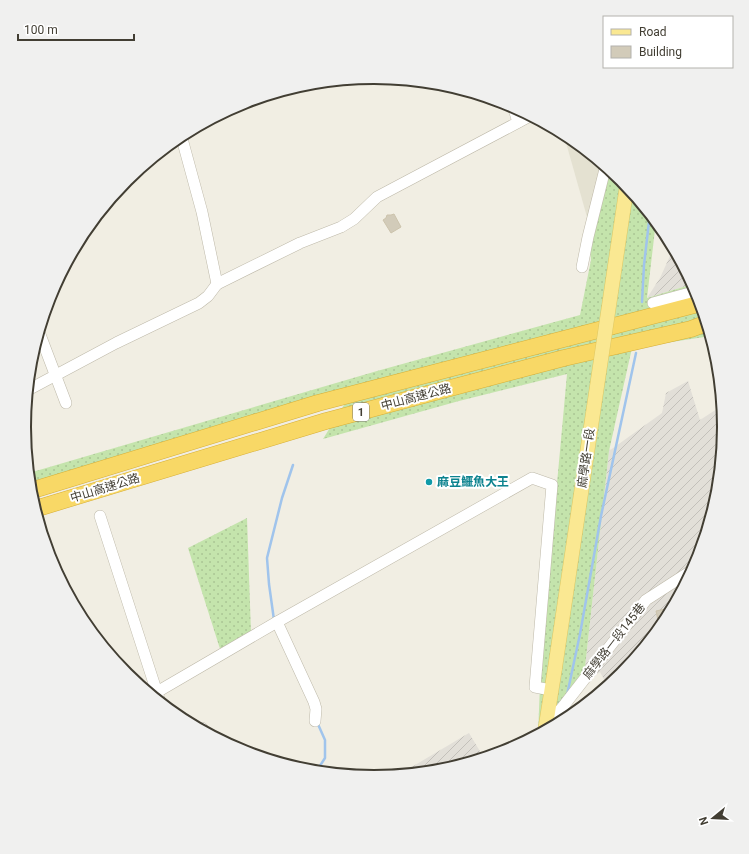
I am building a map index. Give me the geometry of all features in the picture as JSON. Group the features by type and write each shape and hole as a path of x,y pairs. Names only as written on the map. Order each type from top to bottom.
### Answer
{"highway":[{"path":"683,308 695,303"},
{"name":"中山高速公路","path":"37,489 318,404 695,305"},
{"name":"中山高速公路","path":"41,507 326,421 564,358 691,329 702,325"},
{"path":"691,329 703,328"}],"main road":[{"name":"麻學路一段","path":"546,724 626,193"}],"lane":[{"path":"516,114 518,122"},
{"path":"34,387 116,343 199,303 208,296 217,284 300,243 341,227 354,219 377,197 525,119"},
{"path":"183,142 202,212 217,284"},
{"path":"582,267 604,172"},
{"path":"653,303 691,293"},
{"path":"42,341 66,404"},
{"path":"161,696 277,622 532,478 552,485 535,687 551,690"},
{"path":"100,516 158,694"},
{"name":"麻學路一段145巷","path":"551,721 646,600 685,575"},
{"path":"277,622 314,702 316,709 315,721"}],"shaded area":[{"path":"566,141 584,154 602,170 587,217"},
{"path":"671,254 688,286 647,298 660,278"},
{"path":"688,381 700,420 717,409 718,427 715,472 706,516 700,537 683,579 660,618 647,636 633,653 605,681 600,672 583,685 609,451 662,413 666,393"},
{"path":"469,733 481,753 442,764 408,769"}],"green space":[{"path":"602,170 633,201 655,229 647,298 688,286 700,317 706,337 632,348 609,451 583,685 560,716 538,728 541,659 567,374 459,401 323,439 352,392 36,484 34,472 377,371 580,315 591,260 587,217"},
{"path":"247,518 251,633 221,652 188,548"}],"building":[{"path":"394,214 401,227 391,233 383,220 387,215"},
{"path":"666,609 658,621 656,611"}],"waterway":[{"path":"642,302 644,265 649,221"},
{"path":"567,695 580,634 601,516 636,353"},
{"path":"274,620 267,558 282,498 293,465"},
{"path":"317,722 325,740 325,758 320,766"}],"place":[{"name":"麻豆鱷魚大王","path":"429,482"}]}
